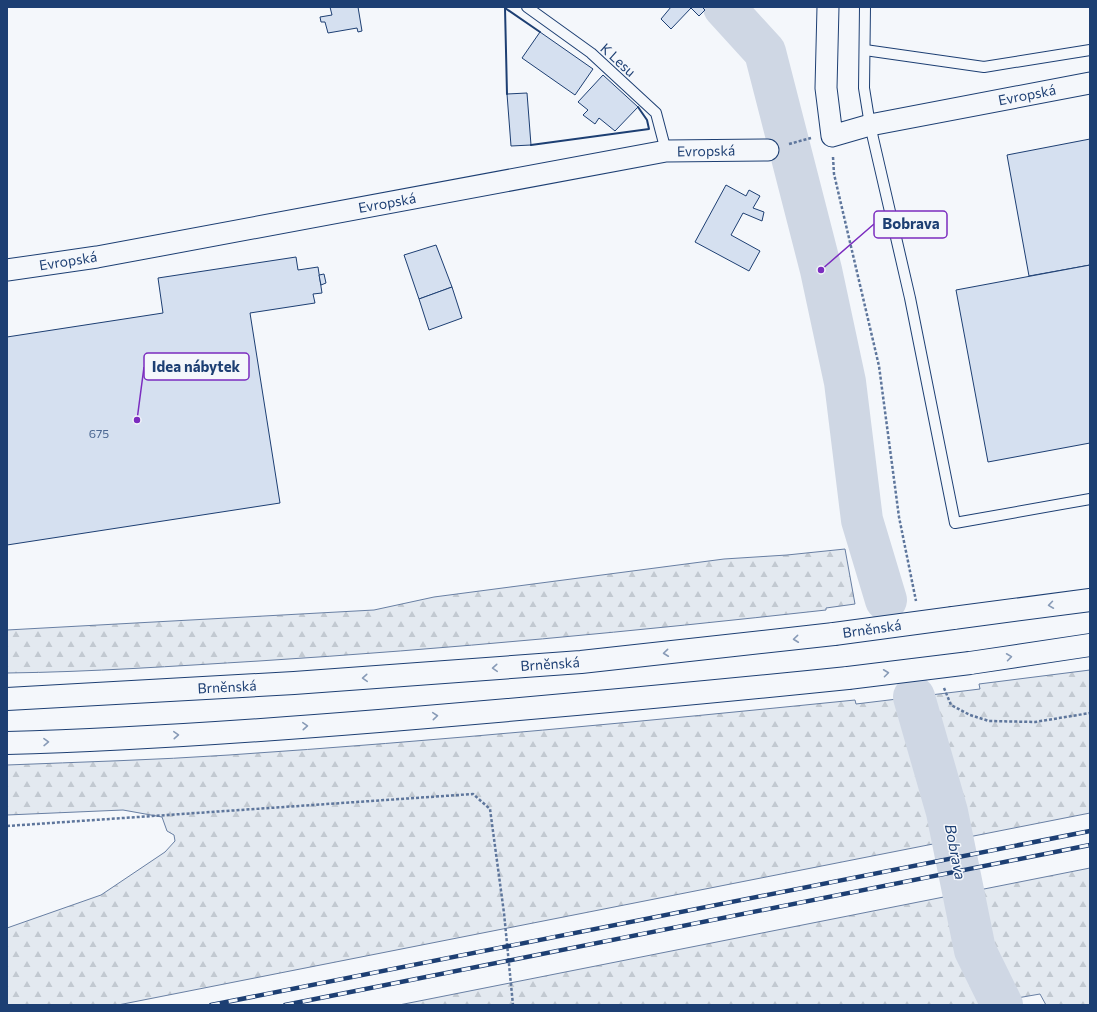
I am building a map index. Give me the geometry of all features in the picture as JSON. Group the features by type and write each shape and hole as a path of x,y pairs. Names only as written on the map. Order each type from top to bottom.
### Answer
{"highway":[{"name":"Brněnská","path":"7,699 294,683 581,662 834,634 1090,600"},
{"path":"7,743 95,741 564,706 848,678 1090,646"}],"street":[{"path":"828,7 826,88 832,136"},
{"name":"Evropská","path":"832,136 870,125 1090,83"},
{"name":"Evropská","path":"7,270 105,255 666,151 768,150"}],"lane":[{"name":"K Lesu","path":"527,7 591,53 656,113 666,151"},
{"path":"865,7 864,88 870,125 910,298 955,523 1090,499"},
{"path":"865,50 984,67 1090,50"}],"path":[{"path":"832,136 834,174 879,366 899,516 912,587 917,604"},
{"path":"943,685 951,704 970,715 990,721 1035,722 1090,713"},
{"path":"7,826 473,794 490,809 504,913 513,1005"}],"green space":[{"path":"845,549 855,604 826,608 826,610 613,632 401,651 259,661 7,673 7,630 374,610 434,597 724,559 787,555"},
{"path":"1090,670 1090,813 118,1005 7,1005 7,928 101,895 165,852 175,841 174,835 167,831 162,817 123,810 7,815 7,765 229,755 542,730 855,700 856,704 980,689 979,684"},
{"path":"1090,868 1090,1005 1046,1005 1040,994 977,1005 399,1005"}],"building":[{"path":"330,7 358,7 362,31 358,32 357,28 328,33 325,22 321,22 320,17 332,15"},
{"path":"671,7 702,7 705,10 699,16 691,8 671,29 661,19"},
{"path":"540,32 593,69 575,95 522,58"},
{"path":"603,75 638,107 615,131 599,118 595,124 583,115 588,110 578,102"},
{"path":"527,93 531,145 511,146 507,94"},
{"path":"1090,139 1090,265 1029,276 1007,155"},
{"path":"726,185 746,196 749,190 760,196 753,208 764,212 762,221 743,213 731,235 760,251 749,271 695,242"},
{"path":"436,245 452,287 419,299 404,255"},
{"path":"296,257 298,270 318,267 322,293 313,294 315,303 250,313 280,503 7,545 7,337 163,313 158,278"},
{"path":"1090,265 1090,443 988,462 956,290"},
{"path":"324,274 326,283 321,285 319,275"},
{"path":"452,287 462,318 429,330 419,299"}],"waterway":[{"name":"Bobrava","path":"724,7 765,52 821,270 845,382 862,520 886,600"},
{"name":"Bobrava","path":"914,697 947,812 975,950 1002,1005"}],"railway":[{"path":"211,1005 1090,831"},
{"path":"285,1005 1090,845"}],"wall":[{"path":"507,94 505,8 540,32"},
{"path":"531,145 649,129 647,120 638,107"}],"place":[{"name":"Bobrava","path":"821,270"},
{"name":"Idea nábytek","path":"137,420"}]}
